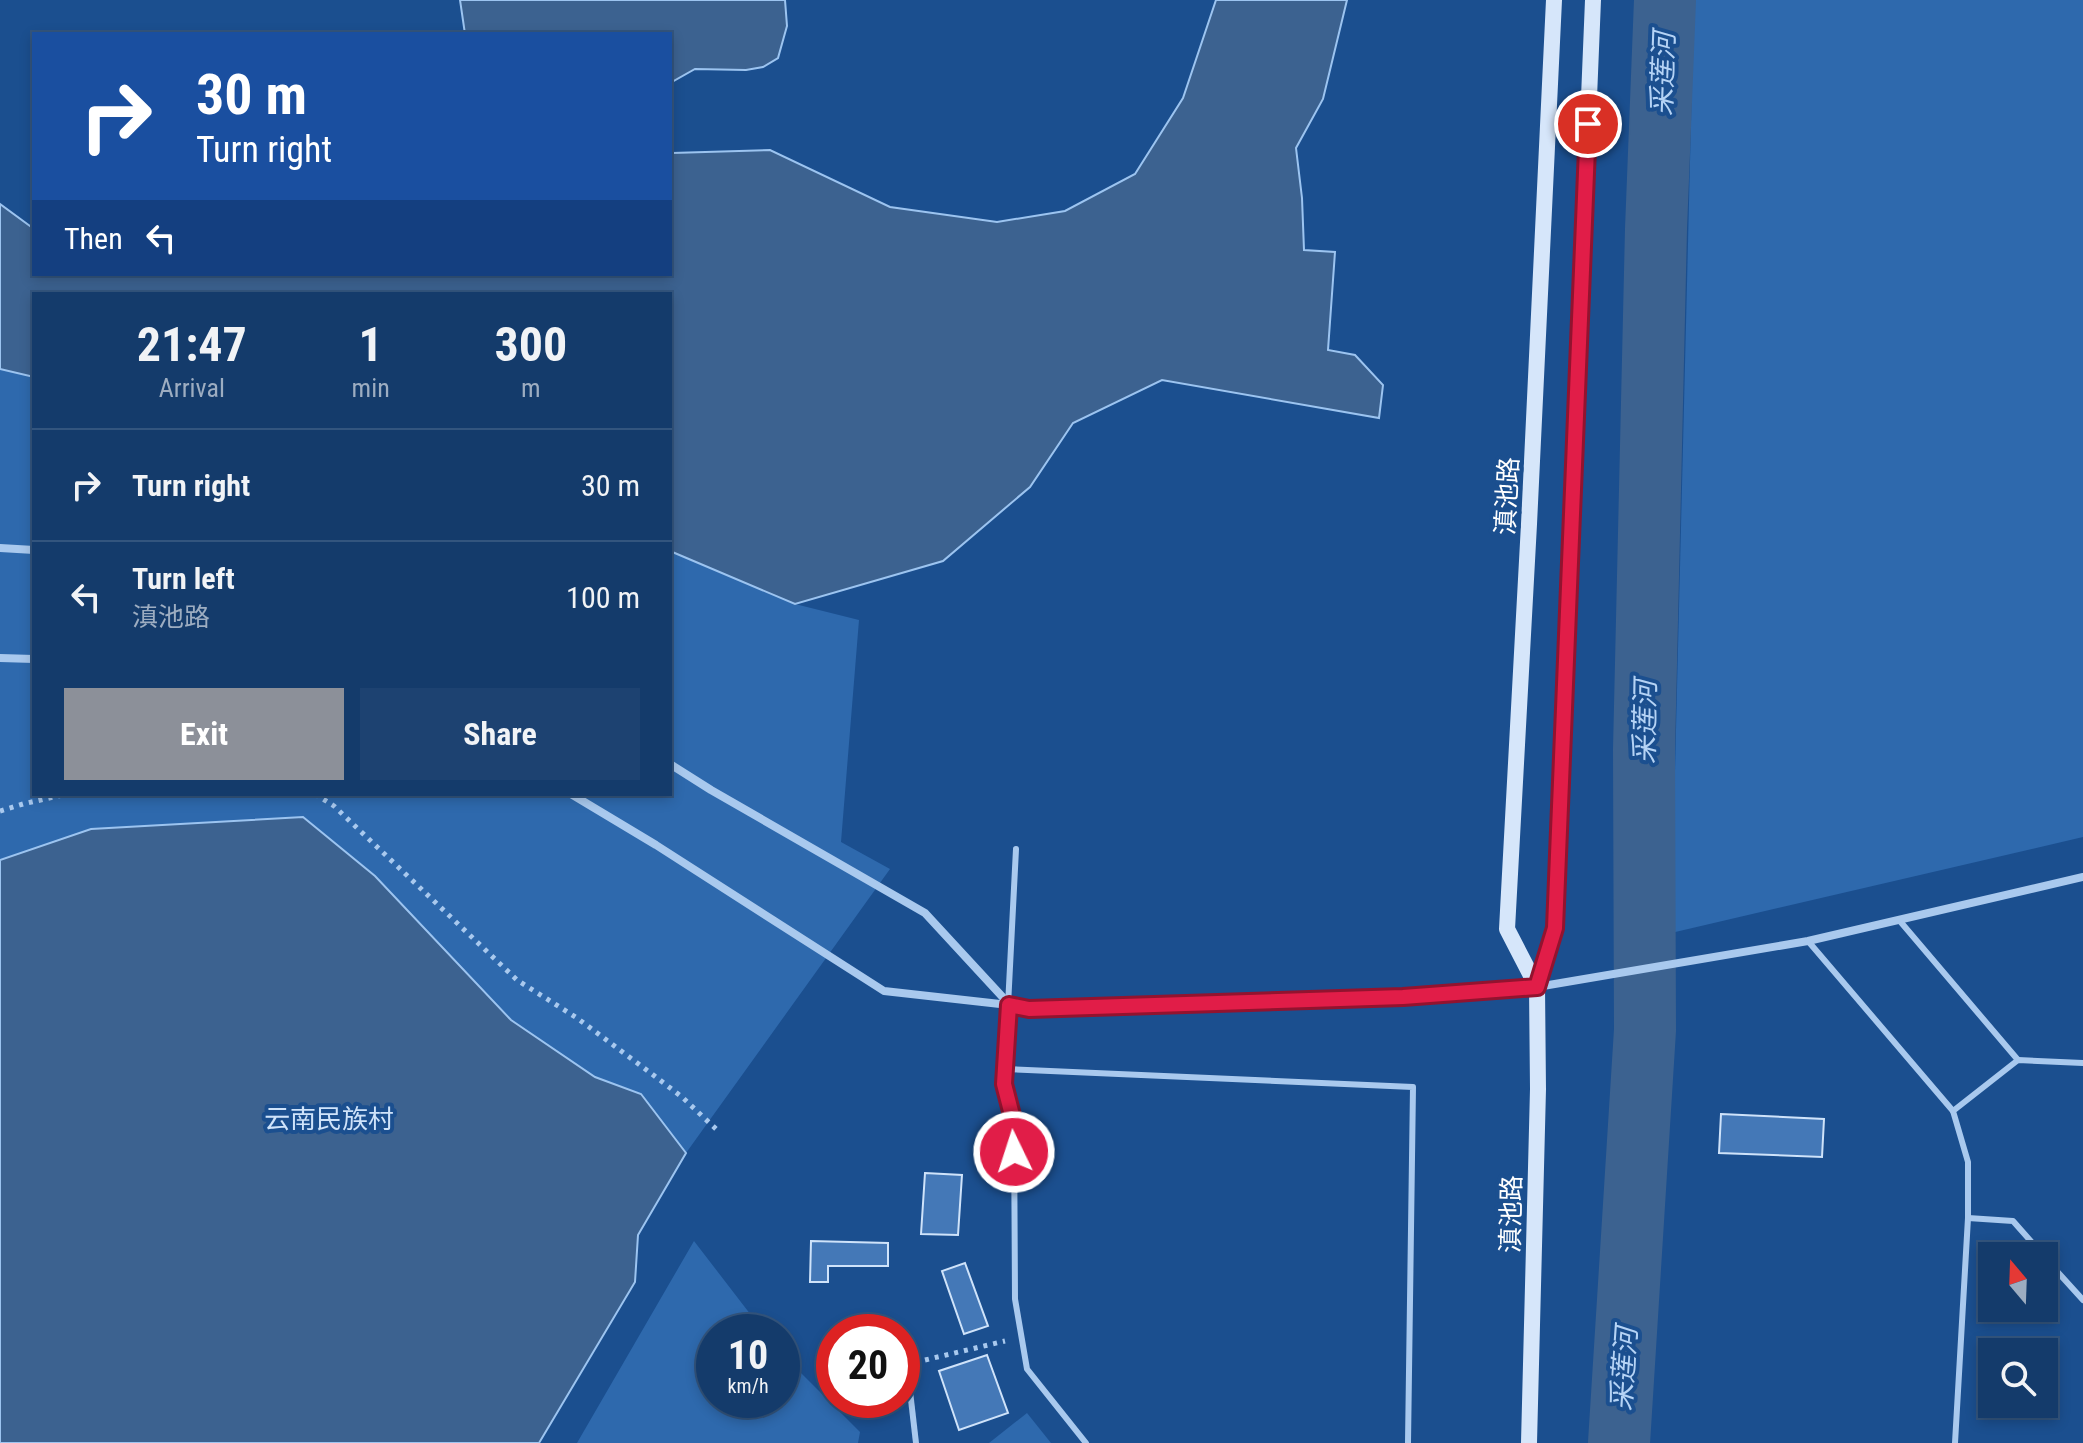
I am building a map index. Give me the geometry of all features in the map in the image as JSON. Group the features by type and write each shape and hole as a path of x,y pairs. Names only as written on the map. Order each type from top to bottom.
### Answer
{"main road":[{"name":"滇池路","path":"1537,987 1507,929 1554,0"},
{"name":"滇池路","path":"1529,1443 1538,1089 1537,987 1555,928 1593,0"}],"street":[{"path":"0,548 32,550"},
{"path":"0,658 32,659"},
{"path":"672,765 925,913 1009,1005"},
{"path":"574,796 884,991 1009,1005"},
{"path":"1537,987 1808,941 2083,877"}],"lane":[{"path":"1016,849 1004,1069 1004,1084 1014,1123 1015,1299 1027,1369 1086,1443"},
{"path":"1899,920 2018,1060"},
{"path":"1808,941 1953,1111 1968,1162 1968,1218 1955,1443"},
{"path":"1009,1005 1029,1009 1403,997 1537,987"},
{"path":"1953,1111 2018,1060 2083,1063"},
{"path":"1004,1069 1413,1087 1408,1443"},
{"path":"1968,1218 2013,1221 2032,1242"},
{"path":"2058,1272 2083,1300"},
{"path":"913,1418 916,1443"}],"path":[{"path":"0,811 58,796"},
{"path":"318,796 334,806 517,980 577,1018 627,1055 682,1097 716,1129"},
{"path":"920,1362 1021,1337"}],"green space":[{"path":"1694,0 2083,0 2083,837 1671,933"},
{"name":"云南民族村","path":"0,369 32,377 32,796 672,796 672,552 795,604 859,620 841,842 890,869 686,1153 638,1235 635,1282 539,1443 0,1443"},
{"path":"694,1241 750,1314 696,1314 696,1418 800,1418 800,1372 816,1388 816,1418 846,1418 860,1432 858,1443 577,1443"},
{"path":"1027,1413 1051,1443 989,1443"}],"shaded area":[{"path":"460,0 785,0 787,26 778,58 763,67 746,70 695,69 672,82 672,32 465,32"},
{"path":"1216,0 1347,0 1323,99 1296,148 1304,250 1335,252 1328,350 1355,355 1383,385 1379,418 1162,380 1073,423 1030,487 943,561 795,604 672,552 672,292 32,292 32,377 0,369 0,204 32,228 32,276 672,276 672,153 770,150 890,207 997,222 1065,211 1135,174 1183,98"},
{"name":"云南民族村","path":"303,817 375,876 511,1020 595,1077 641,1094 686,1153 638,1235 635,1282 539,1443 0,1443 0,860 91,829"}],"building":[{"path":"1721,1114 1824,1119 1822,1157 1719,1153"},
{"path":"925,1173 962,1175 958,1235 921,1234"},
{"path":"811,1241 888,1243 888,1266 828,1266 828,1282 810,1282"},
{"path":"965,1263 988,1326 964,1334 942,1271"},
{"path":"987,1355 1008,1413 959,1430 939,1371"}],"waterway":[{"name":"采莲河","path":"1619,1443 1645,1030 1644,750 1656,229 1665,0"}],"route":[{"path":"1014,1152 1014,1123 1004,1084 1009,1005 1029,1009 1403,997 1537,987 1555,928 1588,124"}]}
